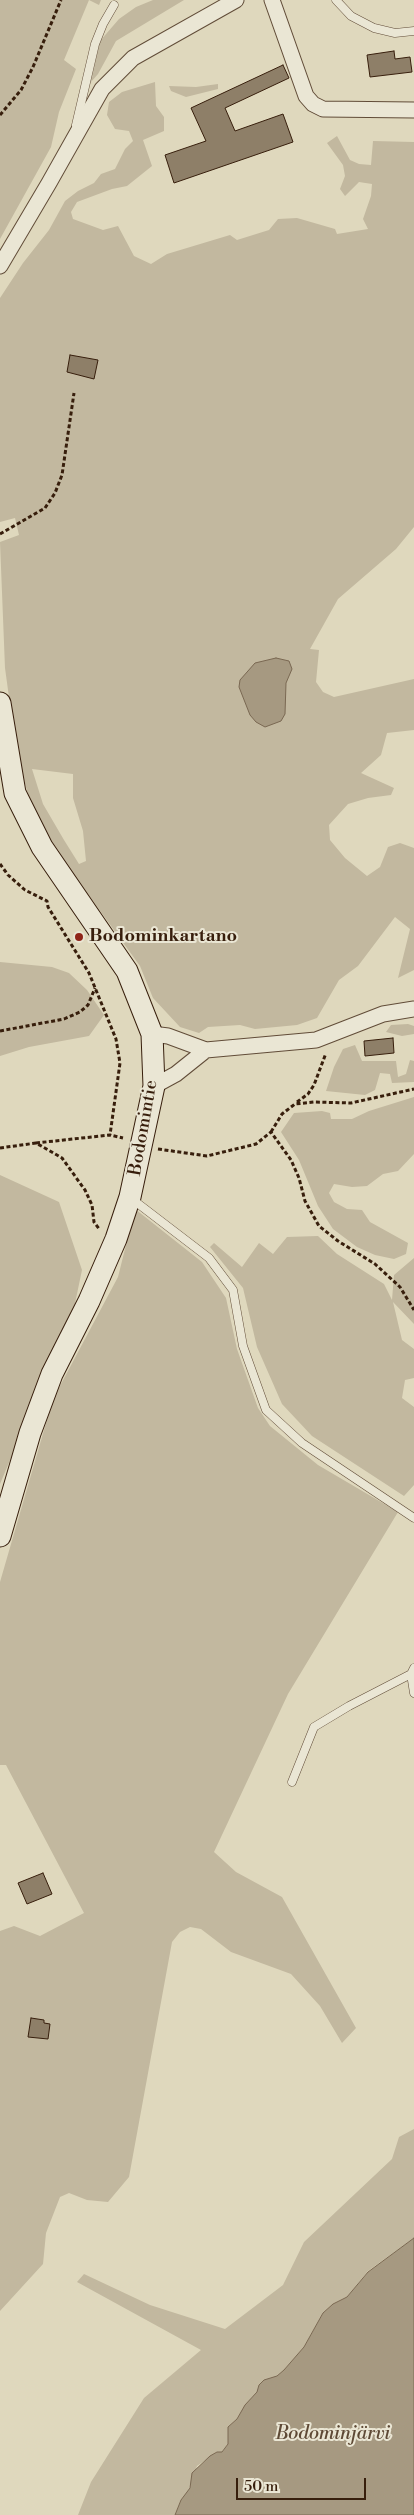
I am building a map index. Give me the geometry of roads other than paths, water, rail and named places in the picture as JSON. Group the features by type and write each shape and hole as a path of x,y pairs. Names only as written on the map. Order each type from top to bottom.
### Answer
{"street":[{"path":"0,266 102,89 133,58 236,0"},
{"path":"272,0 306,96 313,104 323,109 414,110"},
{"name":"Bodomintie","path":"0,703 15,793 42,847 127,971 152,1034 154,1086 143,1146 130,1197 116,1239 49,1383 20,1462 0,1536"},
{"path":"152,1034 168,1036 206,1050 316,1040 383,1014 414,1009"},
{"path":"154,1086 176,1074 206,1050"}],"lane":[{"path":"336,0 351,16 374,28 395,33 414,31"},
{"path":"73,141 95,44 103,24 114,6"},
{"path":"130,1197 209,1258 232,1290 243,1346 266,1410 302,1443 414,1518"},
{"path":"292,1782 314,1726 412,1671 414,1693"}],"water":[{"path":"276,658 289,661 292,669 286,683 285,714 281,721 265,727 256,722 250,715 239,687 240,680 255,663"},
{"name":"Bodominjärvi","path":"414,2238 414,2515 175,2515 181,2500 190,2488 192,2473 210,2456 217,2452 222,2452 228,2444 228,2427 237,2419 245,2405 257,2392 259,2385 264,2380 277,2376 284,2370 304,2347 323,2313 333,2304 347,2297 368,2272"}],"place":[{"name":"Bodominkartano","path":"79,937"}]}
